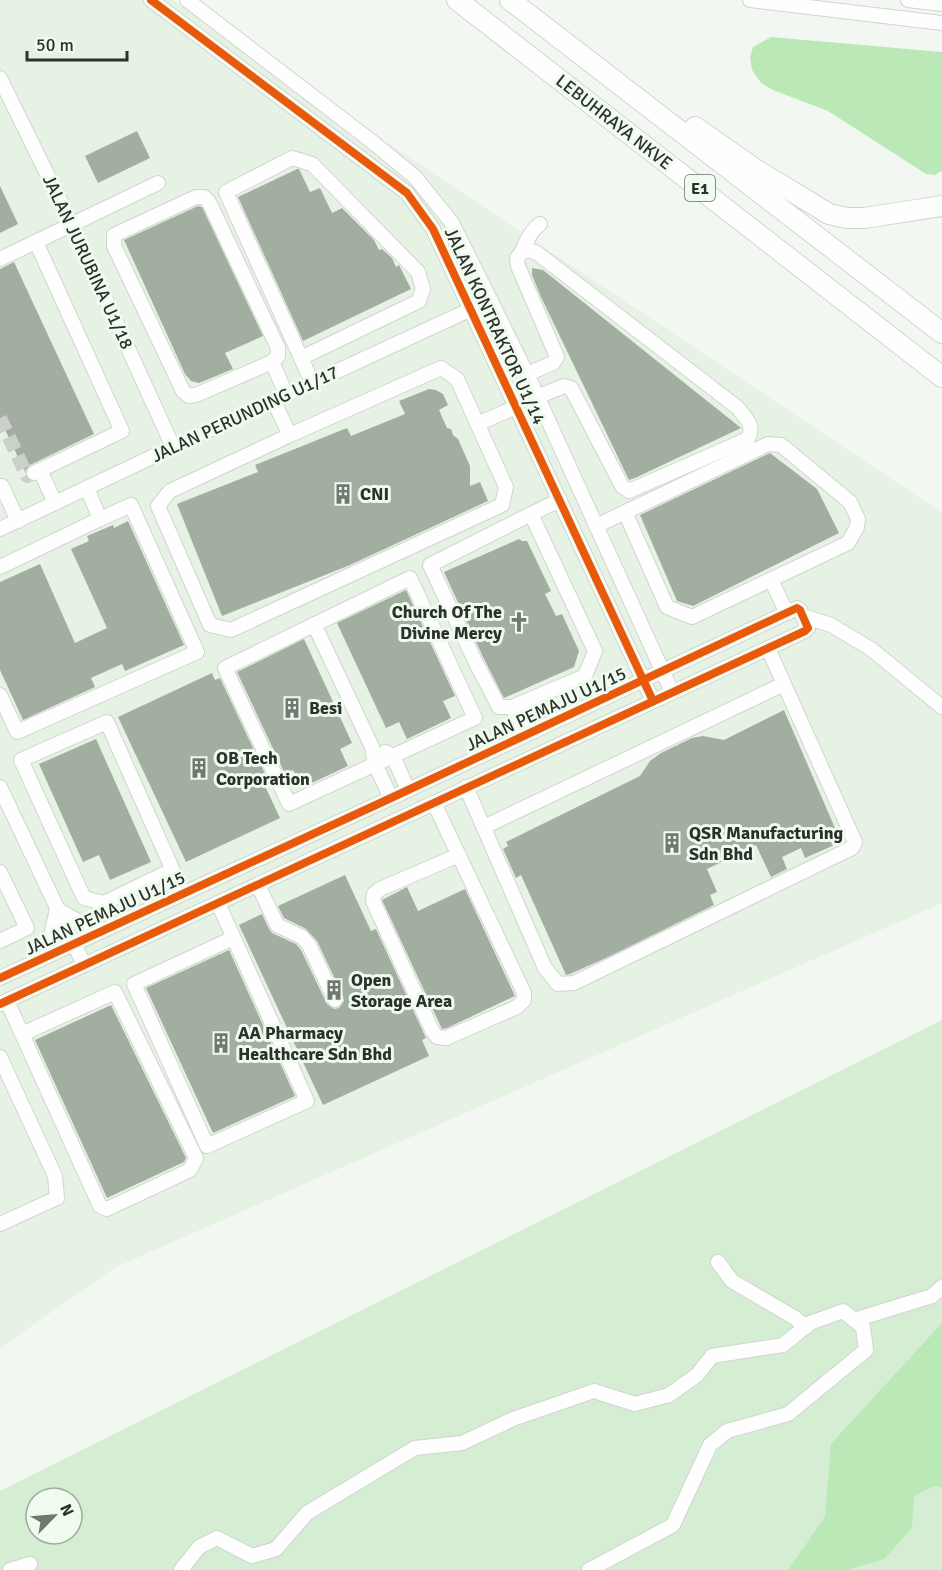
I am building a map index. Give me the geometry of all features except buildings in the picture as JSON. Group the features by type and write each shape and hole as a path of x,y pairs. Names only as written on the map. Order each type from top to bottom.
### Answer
{"highway":[{"name":"LEBUHRAYA NKVE","path":"457,0 942,377"},
{"name":"LEBUHRAYA NKVE","path":"512,0 942,333"},
{"path":"512,0 755,169 829,214 847,218 864,218 942,206"}],"street":[{"name":"JALAN KONTRAKTOR U1/14","path":"151,0 407,193 433,229 653,701"},
{"name":"JALAN KONTRAKTOR U1/14","path":"187,0 415,177 452,223 527,374 672,692"},
{"path":"750,0 942,23"},
{"path":"908,0 942,4"},
{"name":"JALAN JURUBINA U1/18","path":"0,78 72,225 173,447"},
{"path":"301,358 419,302 423,289 418,272 312,164 292,158 226,192 301,358 312,382"},
{"path":"0,259 158,183"},
{"path":"196,197 204,197 209,202 278,348 278,356 272,362 189,396 183,391 114,246 114,235 196,197"},
{"path":"521,254 529,236 540,224"},
{"path":"36,242 122,431 37,471 55,503"},
{"path":"527,374 553,363 557,357 518,266 517,258 528,250 537,253 738,408 750,423 752,432 748,439 629,491 622,486 571,388 564,386 537,397"},
{"name":"JALAN PERUNDING U1/17","path":"0,529 490,300"},
{"path":"272,362 290,435"},
{"path":"441,368 457,379 506,487 502,505 231,630 210,625 158,506 170,491 290,435 441,368"},
{"path":"477,424 516,407"},
{"path":"596,526 625,512 768,444 781,444 850,502 858,519 857,527 848,543 692,617 667,607 625,512"},
{"path":"2,486 18,521"},
{"path":"87,488 100,519"},
{"path":"531,514 595,651 585,676 512,707 499,706 474,661 430,565 531,514 560,500"},
{"path":"0,567 132,505 197,652 17,732 0,695"},
{"path":"410,578 475,718 393,756 289,804 225,668 410,578"},
{"path":"771,580 787,613 797,608 803,616 831,625 871,649 942,707"},
{"name":"JALAN PEMAJU U1/15","path":"0,978 787,613"},
{"name":"JALAN PEMAJU U1/15","path":"3,1003 768,648 808,628 803,616"},
{"path":"314,624 372,747 375,764 391,798"},
{"path":"466,787 545,968 558,984 574,983 852,848 855,842 853,836 768,648"},
{"path":"484,827 784,684"},
{"path":"512,707 525,734"},
{"path":"172,870 104,903 84,898 21,760 107,722 183,893"},
{"path":"372,747 393,756 408,790"},
{"path":"0,787 84,965"},
{"path":"434,803 459,855 524,993 524,1000 517,1007 446,1038 437,1037 432,1030 373,901 380,889 459,855"},
{"path":"0,872 27,928 0,941"},
{"path":"258,885 277,925 302,937 309,945 335,1000"},
{"path":"218,903 234,938 307,1101 207,1146 134,984 234,938"},
{"path":"57,909 81,923 102,930"},
{"path":"40,959 51,935 57,909"},
{"path":"3,1003 22,1034 100,1206 107,1209 190,1170 196,1158 115,992 22,1034"},
{"path":"0,1057 55,1176 57,1198 0,1224"},
{"path":"718,1262 732,1281 795,1318 806,1327"},
{"path":"854,1320 932,1296 942,1287"},
{"path":"181,1570 199,1547 217,1538 252,1556 276,1549 308,1513 415,1448 462,1443 513,1419 594,1391 635,1404 669,1395 697,1375 712,1356 783,1345 810,1323 843,1311 863,1327 866,1350 788,1414 727,1431 710,1446 673,1526 589,1570"},
{"path":"10,1570 30,1564"}],"shaded area":[{"path":"0,0 173,0 942,513 942,903 116,1267 0,1348"},
{"path":"771,37 942,52 942,171 935,175 926,174 828,111 773,90 761,83 752,70 750,58 753,47"},
{"path":"942,1020 942,1570 0,1570 0,1491"},
{"path":"942,1323 942,1487 934,1486 914,1496 912,1528 884,1559 846,1570 788,1570 825,1517 831,1444"}],"tunnel":[{"path":"0,418 27,476 34,473"}],"cycle path":[{"path":"151,0 407,193 433,229 653,701"},
{"path":"0,978 797,608 800,610 808,628 805,631 0,1004"}],"place":[{"name":"CNI","path":"343,494"},
{"name":"Church Of The Divine Mercy","path":"519,622"},
{"name":"Besi","path":"292,708"},
{"name":"OB Tech Corporation","path":"199,768"},
{"name":"QSR Manufacturing Sdn Bhd","path":"672,843"},
{"name":"Open Storage Area","path":"334,990"},
{"name":"AA Pharmacy Healthcare Sdn Bhd","path":"221,1043"}]}
